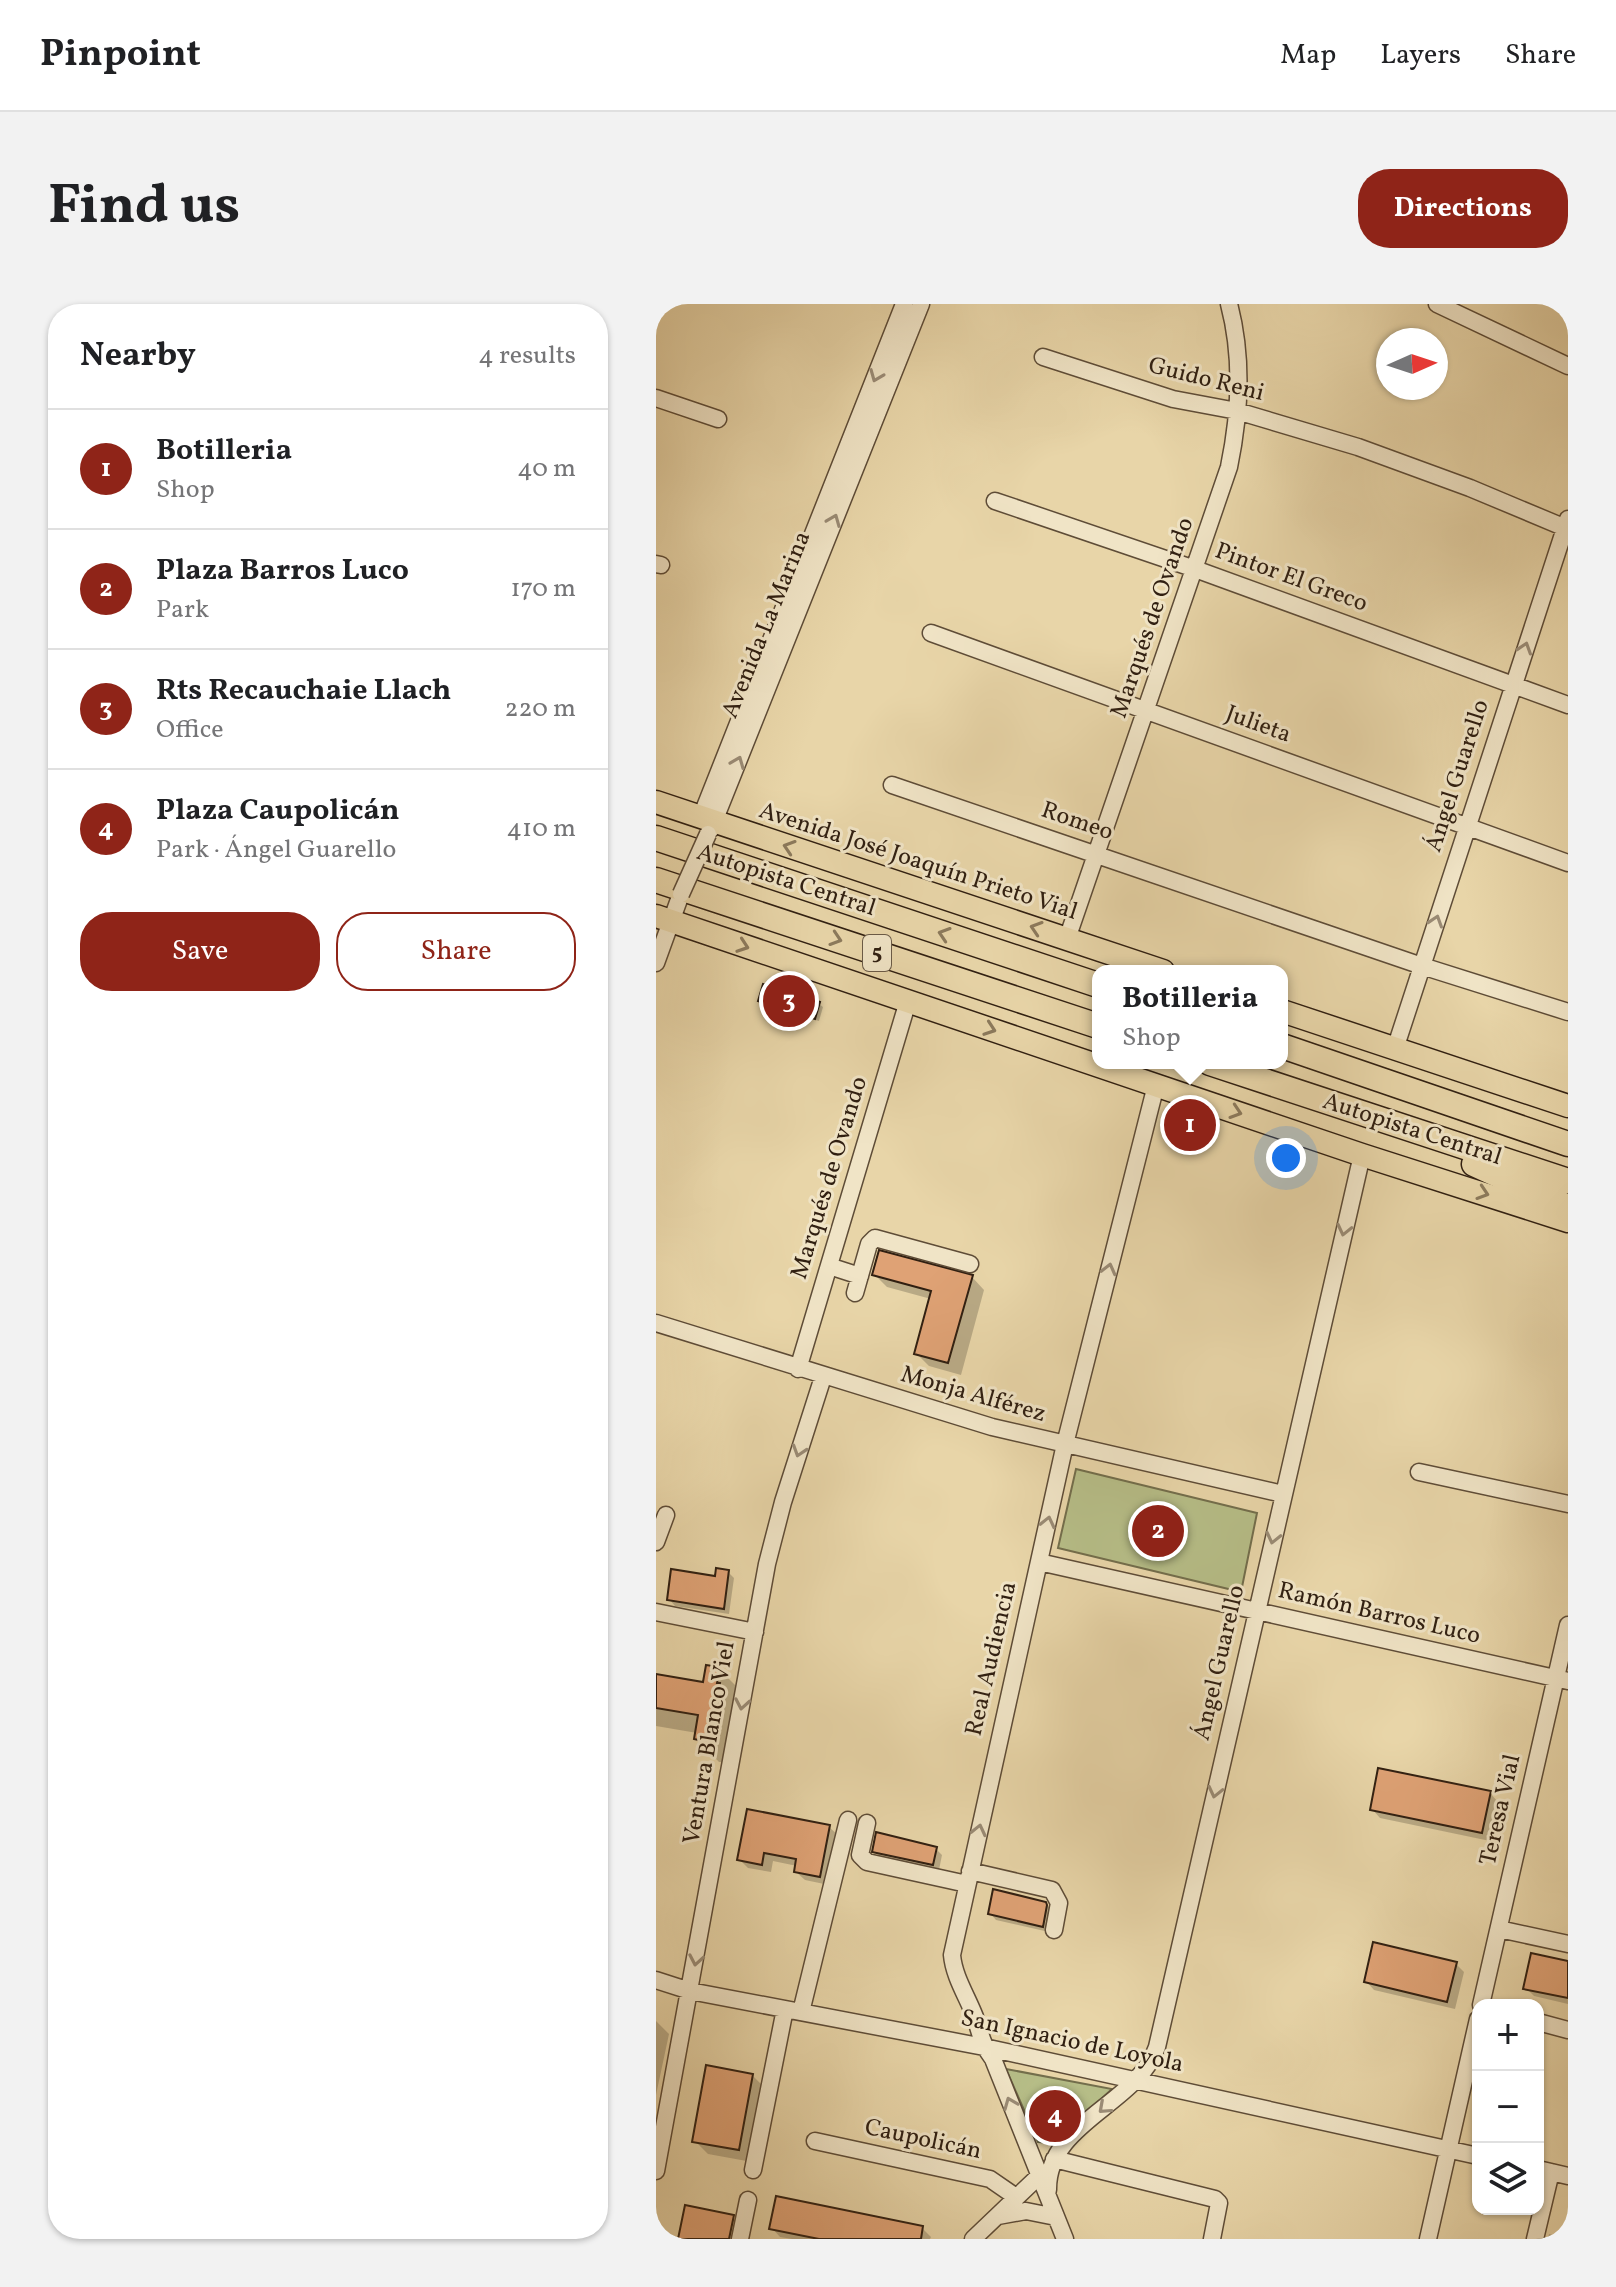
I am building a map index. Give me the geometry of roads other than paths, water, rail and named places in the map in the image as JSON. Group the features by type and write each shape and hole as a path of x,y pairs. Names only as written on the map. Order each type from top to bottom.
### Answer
{"highway":[{"name":"Autopista Central","path":"656,838 1092,983"},
{"name":"Autopista Central","path":"656,880 1092,1024"},
{"name":"Autopista Central","path":"1288,1048 1568,1142"},
{"name":"Autopista Central","path":"1228,1069 1568,1181"},
{"path":"1393,1124 1568,1207"}],"main road":[{"name":"Avenida José Joaquín Prieto Vial","path":"656,802 708,824 1145,965"},
{"path":"663,918 1092,1063"},
{"path":"1288,1013 1568,1106"},
{"path":"1109,1069 1568,1221"}],"street":[{"name":"Marqués de Ovando","path":"1067,939 1229,467 1237,411 1237,350 1229,304"},
{"path":"1437,304 1568,366"},
{"name":"Avenida La Marina","path":"656,963 663,918 681,894 911,309"},
{"name":"Guido Reni","path":"1043,357 1173,399 1237,411 1358,447 1567,525"},
{"path":"656,398 718,419"},
{"name":"Pintor El Greco","path":"995,501 1195,569 1568,705"},
{"name":"Ángel Guarello","path":"1395,1049 1567,525"},
{"name":"Julieta","path":"931,633 1568,863"},
{"name":"Romeo","path":"892,785 1422,966"},
{"path":"1422,966 1568,1012"},
{"name":"Marqués de Ovando","path":"798,1369 908,1001"},
{"name":"Real Audiencia","path":"1040,2175 993,2059 984,2047 953,1965 953,1946 1065,1444 1156,1085"},
{"name":"Ángel Guarello","path":"1058,2152 1138,2080 1150,2065 1157,2047 1362,1155"},
{"path":"855,1293 869,1244 875,1238 970,1264"},
{"path":"829,1266 860,1276"},
{"name":"Monja Alférez","path":"656,1323 992,1427 1283,1494"},
{"name":"Ventura Blanco Viel","path":"656,2171 661,2114 690,1991 774,1532 823,1377"},
{"path":"1419,1472 1568,1504"},
{"path":"656,1542 666,1515"},
{"name":"Ramón Barros Luco","path":"1039,1562 1562,1680"},
{"path":"656,1612 755,1632"},
{"name":"Teresa Vial","path":"1482,1999 1562,1680 1568,1625"},
{"path":"753,2170 793,2011 848,1820"},
{"path":"867,1823 860,1855 867,1862 1052,1890 1059,1903 1054,1930"},
{"path":"1499,1929 1568,1944"},
{"name":"San Ignacio de Loyola","path":"656,1980 690,1991 984,2047 1472,2155"},
{"path":"1544,2024 1568,2030"},
{"path":"1428,2239 1472,2045"},
{"name":"Caupolicán","path":"815,2141 990,2179 1016,2197"},
{"path":"1027,2144 1215,2199 1219,2210 1212,2239"},
{"path":"1048,2197 1050,2171 1058,2152"},
{"path":"1544,2170 1568,2176"},
{"path":"973,2239 1040,2175 1065,2239"},
{"path":"740,2239 748,2200"},
{"path":"996,2217 1026,2211 1056,2217"},
{"path":"1535,2239 1538,2215"}],"place":[{"name":"Rts Recauchaie Llach","path":"789,1001"},
{"name":"Botilleria","path":"1190,1125"},
{"name":"Plaza Barros Luco","path":"1158,1531"},
{"name":"Plaza Caupolicán","path":"1055,2116"}]}
